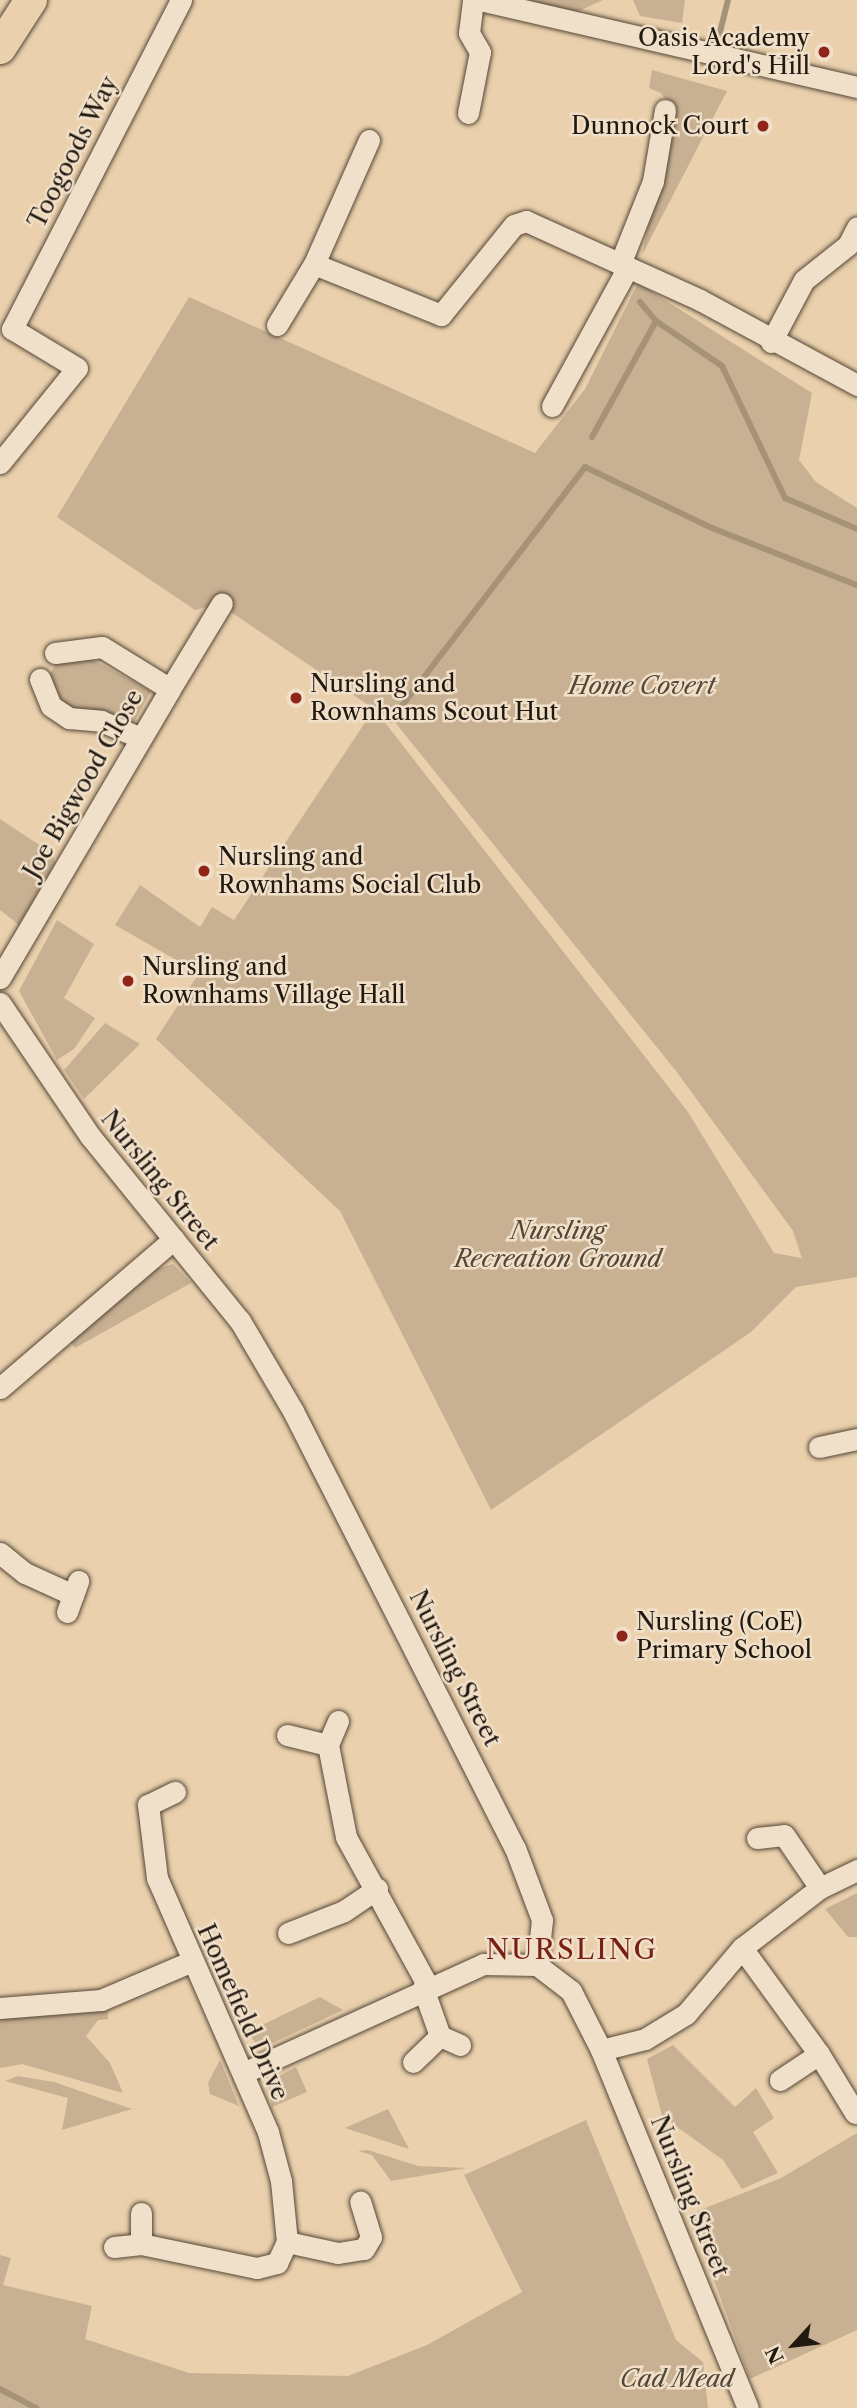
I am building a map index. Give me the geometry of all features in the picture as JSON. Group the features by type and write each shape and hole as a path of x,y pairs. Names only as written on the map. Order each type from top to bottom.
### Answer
{"main road":[{"path":"0,48 31,0"}],"street":[{"name":"Toogoods Way","path":"0,463 77,368 6,325 181,0"},
{"path":"468,113 480,52 469,33 473,0"},
{"path":"480,0 857,87"},
{"path":"552,406 624,265 653,181 664,110"},
{"path":"276,324 314,264 369,140"},
{"path":"314,264 433,317 452,308 514,225 526,221 624,265 857,385"},
{"path":"771,342 804,280 848,245 857,227"},
{"name":"Joe Bigwood Close","path":"0,978 222,603"},
{"path":"55,653 102,647 170,689"},
{"path":"40,679 51,706 69,718 101,720 141,738"},
{"name":"Nursling Street","path":"0,1003 90,1136 240,1321 287,1400 433,1680 538,1906 537,1965 571,1991 601,2050 748,2408"},
{"path":"0,1388 174,1239"},
{"path":"819,1447 857,1439"},
{"path":"0,1553 25,1573 73,1596"},
{"path":"338,1721 328,1745 346,1837 377,1889 450,2040 413,2062"},
{"path":"287,1735 328,1745"},
{"name":"Homefield Drive","path":"175,1792 140,1800 157,1878 190,1962 243,2073 281,2181 287,2242"},
{"path":"757,1838 788,1826 820,1888"},
{"path":"601,2050 645,2039 686,2014 742,1948 820,1888 857,1870"},
{"path":"288,1933 344,1911 377,1889"},
{"path":"742,1948 819,2054 855,2113"},
{"path":"0,2008 101,2000 190,1962"},
{"path":"243,2073 426,1987 483,1964 537,1965"},
{"path":"780,2080 819,2054"},
{"path":"114,2247 141,2244 257,2268 277,2263 287,2242 338,2253 364,2249 371,2237 360,2202"},
{"path":"141,2213 141,2244"}],"green space":[{"path":"512,0 603,0 570,15"},
{"path":"633,0 685,0 682,23 640,16"},
{"path":"652,70 727,91 642,255 672,109 661,93 649,88"},
{"path":"638,283 812,393 799,460 816,482 857,508 857,1277 796,1287 751,1332 491,1510 340,1211 156,1039 199,973 115,925 140,885 200,927 212,907 234,920 374,709 219,604 195,610 57,517 189,297 535,453 585,389","holes":["376,711 394,721 676,1071 793,1231 802,1258 774,1253 688,1112"]},
{"path":"84,655 151,691 133,724 59,706 47,680 56,663"},
{"path":"0,819 53,854 55,863 19,925 0,910"},
{"path":"57,920 94,944 64,998 95,1018 74,1049 57,1060 19,991"},
{"path":"105,1023 140,1044 84,1099 64,1070"},
{"path":"173,1264 191,1283 75,1348 69,1340 153,1270"},
{"path":"857,1893 857,1937 848,1937 825,1909"},
{"path":"320,1997 343,2010 260,2049 240,2021 260,2026"},
{"path":"108,2011 108,2019 98,2020 86,2036 110,2063 123,2093 22,2064 0,2068 0,2016"},
{"path":"673,2045 735,2107 756,2088 774,2118 753,2132 778,2173 742,2189 723,2160 662,2116 647,2059"},
{"path":"220,2060 239,2106 210,2094 208,2083"},
{"path":"296,2067 307,2092 272,2107 268,2082"},
{"path":"18,2076 54,2082 132,2109 62,2130 68,2098 5,2081"},
{"path":"388,2109 409,2149 345,2128"},
{"name":"Cad Mead","path":"586,2120 676,2340 703,2362 708,2408 0,2408 0,2255 11,2258 3,2285 92,2306 85,2339 189,2373 348,2376 427,2345 522,2292 464,2175"},
{"path":"857,2133 857,2330 750,2379 690,2214 781,2178"},
{"path":"368,2150 418,2166 467,2168 391,2181 372,2155 358,2151"}],"waterway":[{"path":"719,36 728,0"},
{"path":"640,302 656,321"},
{"path":"592,437 656,321 722,366 785,498 857,529"},
{"path":"391,720 585,467 712,528 857,585"},
{"path":"0,2389 36,2408"}],"place":[{"name":"Oasis Academy Lord's Hill","path":"824,52"},
{"name":"Dunnock Court","path":"763,126"},
{"name":"Nursling and Rownhams Scout Hut","path":"296,698"},
{"name":"Nursling and Rownhams Social Club","path":"204,871"},
{"name":"Nursling and Rownhams Village Hall","path":"128,981"},
{"name":"Nursling (CoE) Primary School","path":"622,1636"}],"district":[{"name":"NURSLING","path":"572,1949"}],"park label":[{"name":"Home Covert","path":"642,686"},
{"name":"Nursling Recreation Ground","path":"558,1245"}]}
